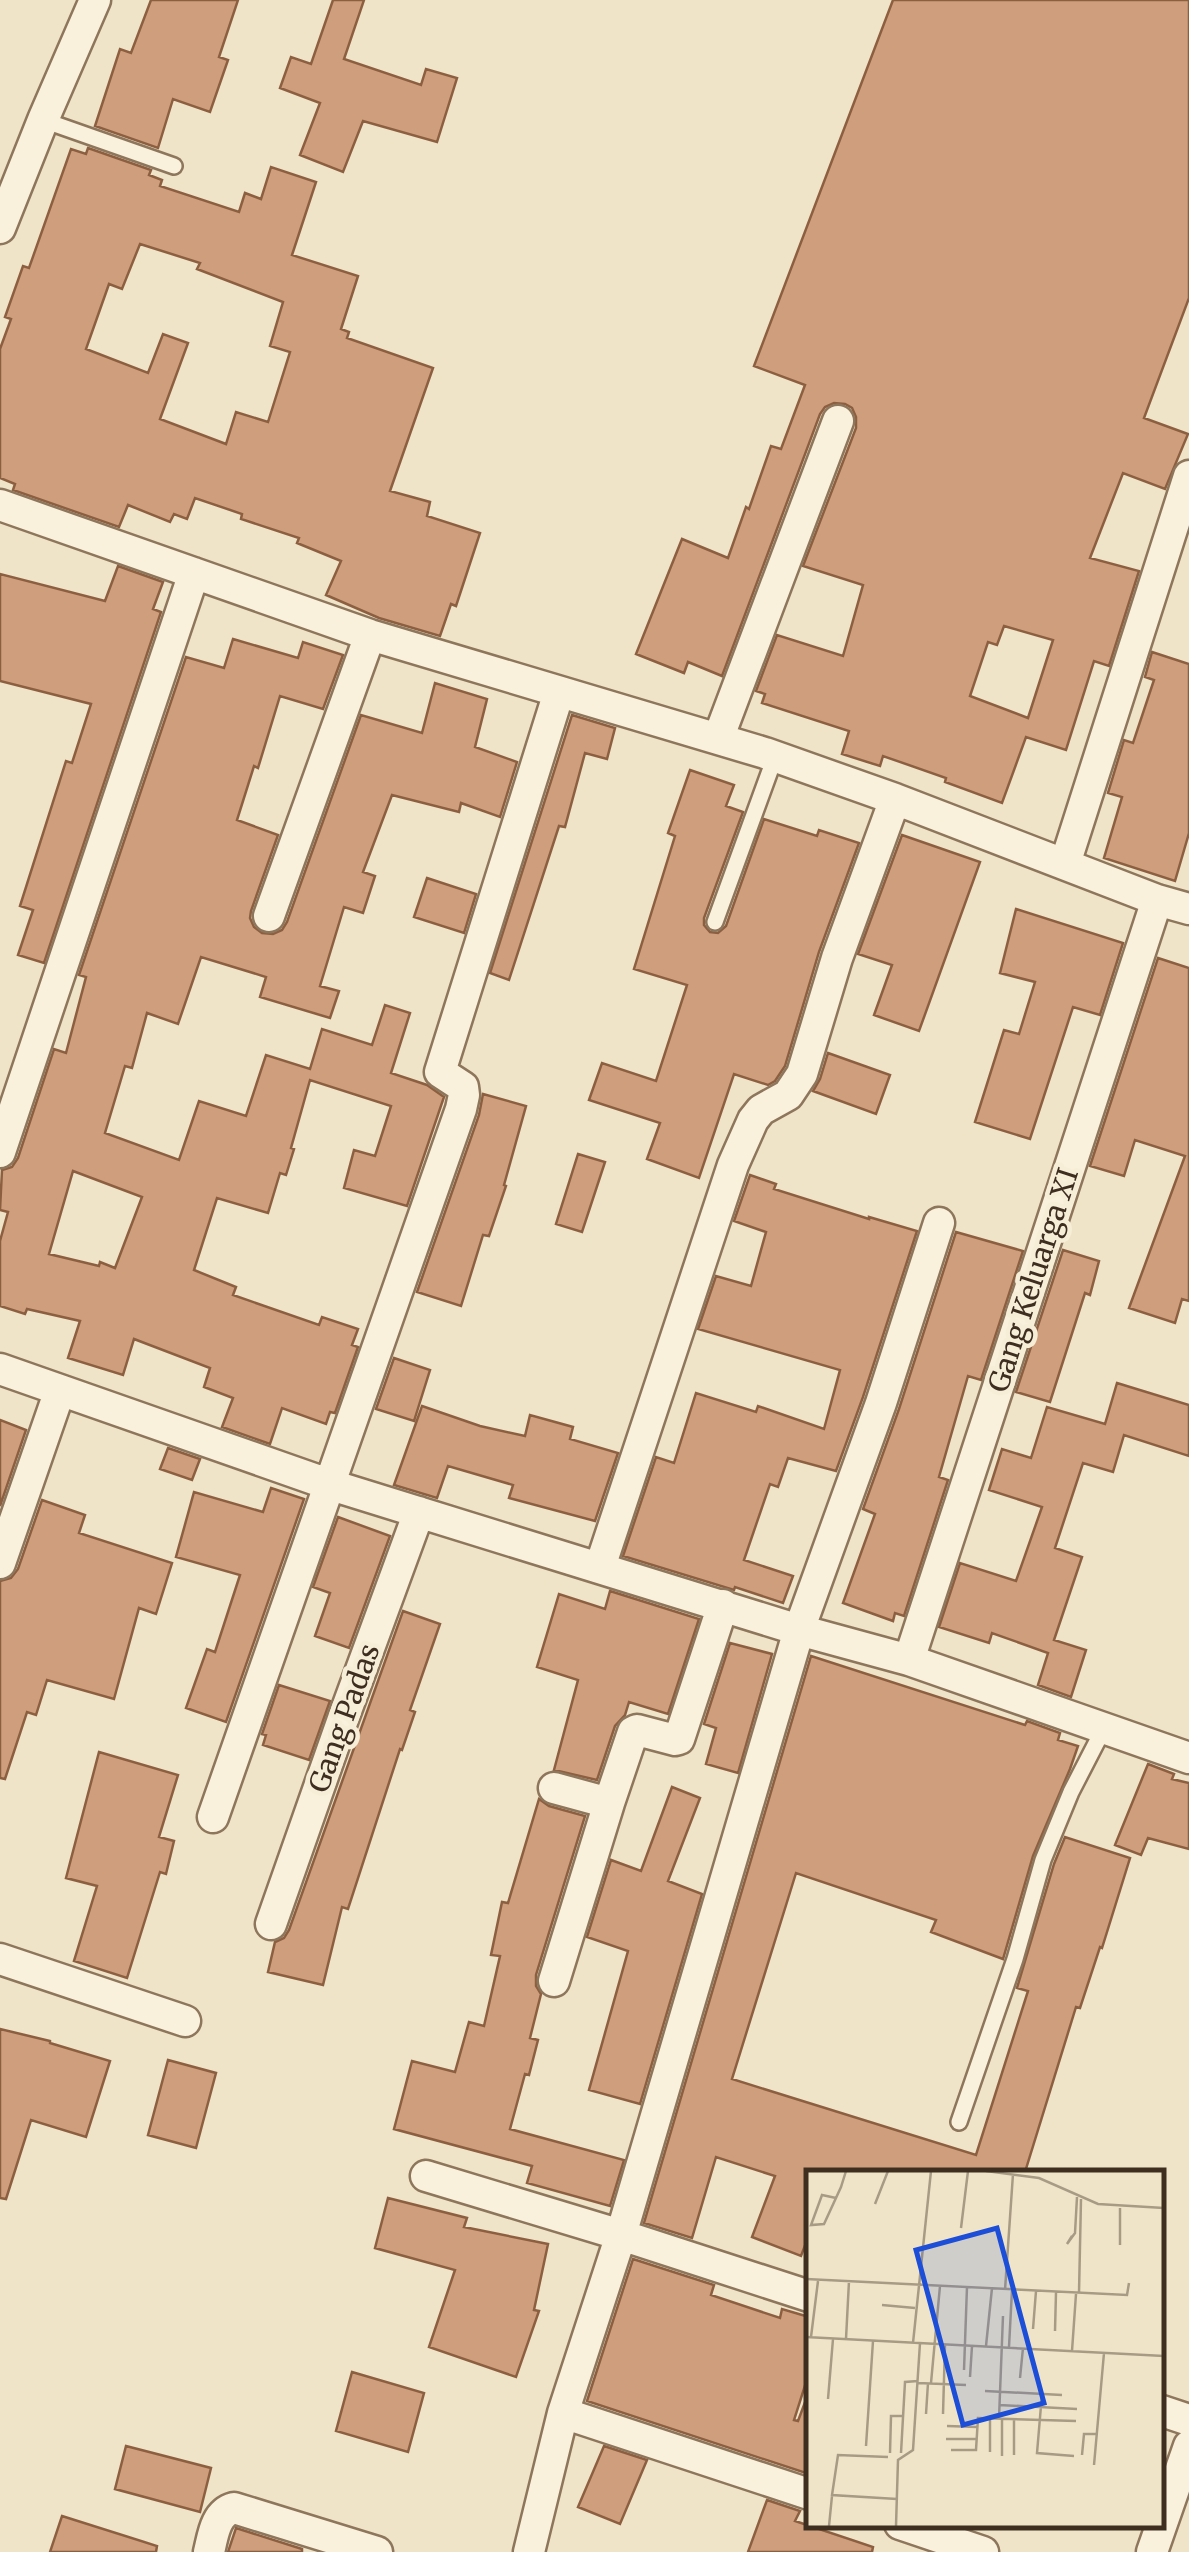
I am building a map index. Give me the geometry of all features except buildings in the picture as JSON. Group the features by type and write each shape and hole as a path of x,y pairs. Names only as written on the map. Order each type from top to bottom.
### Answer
{"street":[{"path":"0,228 95,0"},
{"path":"718,739 838,420"},
{"path":"1065,864 1189,476"},
{"path":"0,505 370,635 775,757 1189,909"},
{"path":"0,1152 194,573"},
{"path":"269,916 370,635"},
{"path":"213,1816 461,1108 463,1086 440,1072 559,692"},
{"path":"600,1567 733,1165 760,1110 788,1095 802,1074 837,958 895,799"},
{"name":"Gang Keluarga XI","path":"909,1660 1156,900"},
{"path":"529,2552 563,2413 621,2235 799,1630 881,1403 939,1223"},
{"path":"0,1369 330,1485 799,1630 909,1660 1189,1758"},
{"path":"0,1563 60,1390"},
{"name":"Gang Padas","path":"271,1924 420,1512"},
{"path":"554,1980 634,1732 679,1738 723,1605"},
{"path":"554,1788 608,1803"},
{"path":"0,1960 185,2021"},
{"path":"426,2176 806,2295"},
{"path":"1164,2412 1189,2420"},
{"path":"563,2413 806,2493"},
{"path":"1164,2518 1189,2446"},
{"path":"208,2552 220,2516 234,2508 378,2552"},
{"path":"909,2527 983,2552"},
{"path":"1152,2552 1161,2527"}],"lane":[{"path":"43,120 174,166"},
{"path":"715,922 775,757"},
{"path":"960,2122 1015,1959 1043,1860 1071,1792 1104,1728"}]}
